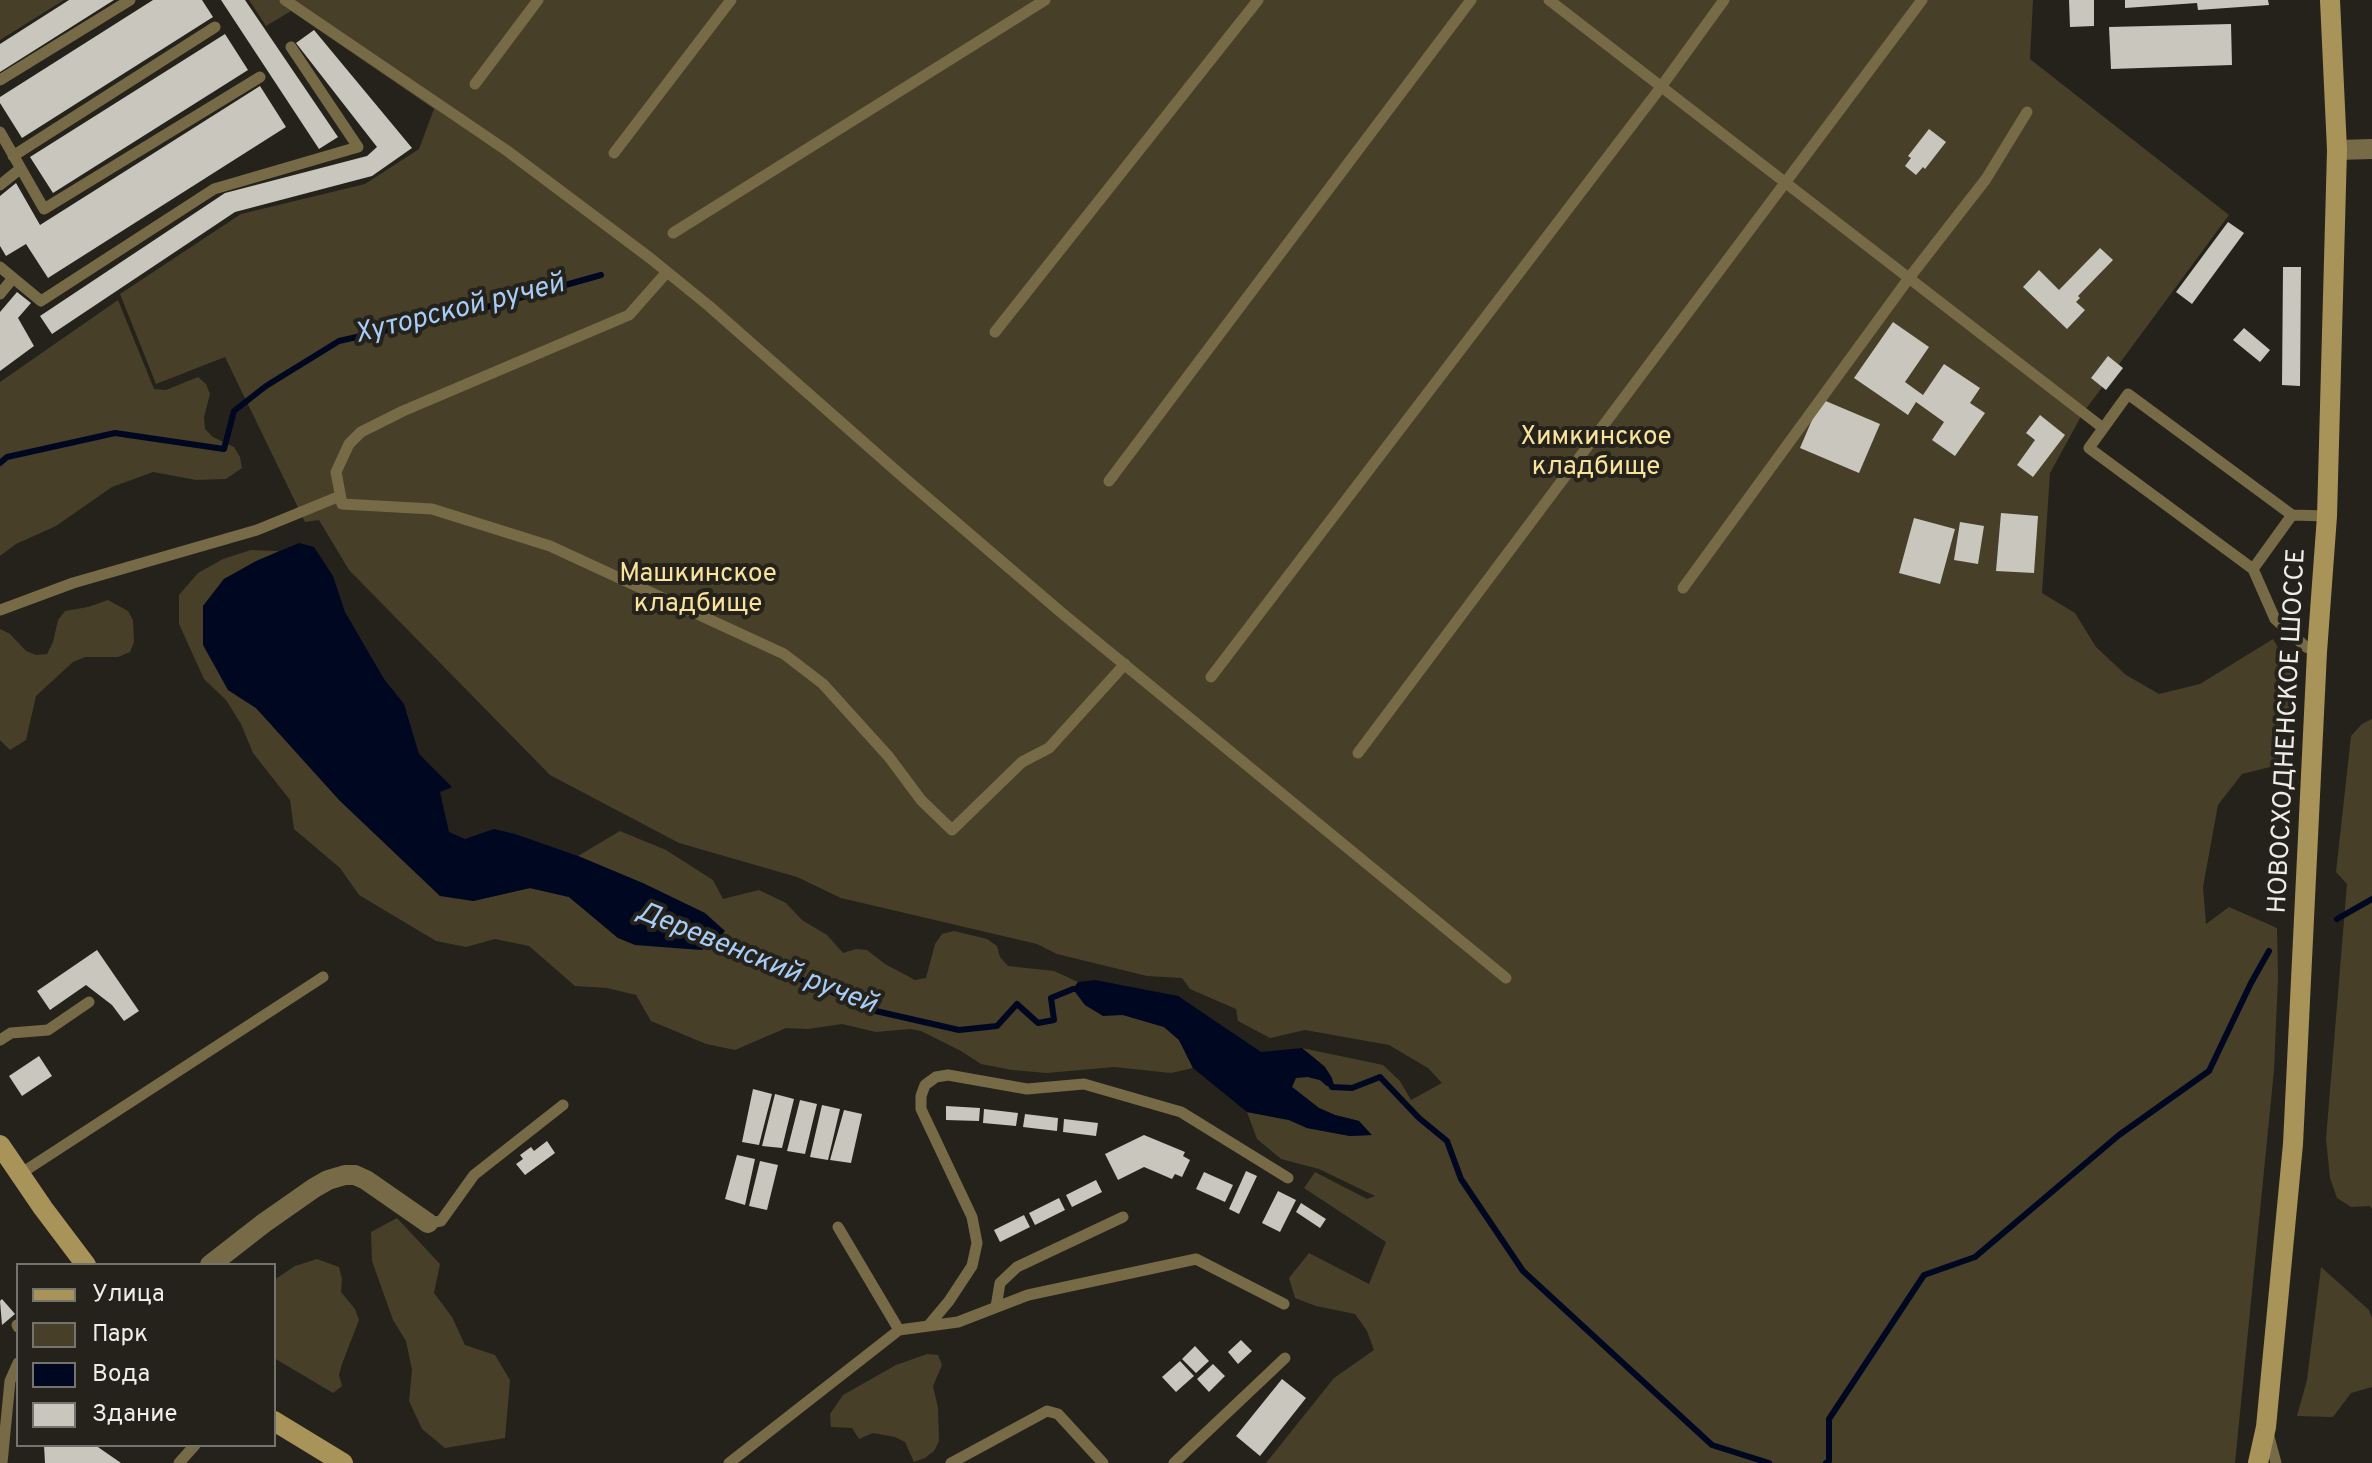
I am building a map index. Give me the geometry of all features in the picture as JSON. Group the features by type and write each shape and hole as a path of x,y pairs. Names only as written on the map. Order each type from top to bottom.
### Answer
{"main road":[{"name":"НОВОСХОДНЕНСКОЕ ШОССЕ","path":"2258,1463 2266,1427 2293,1144 2317,652 2327,516 2337,150 2330,0"},
{"path":"0,1145 85,1263"},
{"path":"276,1422 343,1463"}],"street":[{"path":"2337,150 2372,149"},
{"path":"212,1263 314,1188 345,1175 366,1180 428,1223"}],"lane":[{"path":"0,80 130,0"},
{"path":"285,0 506,150 667,272 1125,664 1506,978"},
{"path":"475,84 538,0"},
{"path":"614,153 731,0"},
{"path":"673,233 1045,0"},
{"path":"995,332 1258,0"},
{"path":"1109,481 1471,0"},
{"path":"1549,0 2103,428"},
{"path":"1211,677 1724,0"},
{"path":"1358,753 1922,0"},
{"path":"13,156 215,27"},
{"path":"0,267 41,301 214,189 358,147 291,47"},
{"path":"0,132 44,209 260,77"},
{"path":"1683,588 1909,278 1986,179 2027,112"},
{"path":"0,185 20,169"},
{"path":"667,272 629,315 361,432 349,444 336,472 342,504 432,509 550,546 784,654 823,684 889,757 921,800 952,830 1022,762 1049,748 1125,664"},
{"path":"0,294 13,278"},
{"path":"2317,652 2306,647 2275,619 2253,569 2089,448 2128,394 2292,515 2327,516"},
{"path":"0,610 73,583 257,530 340,496"},
{"path":"2253,569 2292,515"},
{"path":"20,1174 323,977"},
{"path":"0,1040 11,1033 48,1030 89,1002"},
{"path":"928,1326 972,1266 977,1243 972,1217 921,1109 925,1085 936,1077 948,1075 1027,1089 1084,1084 1181,1112 1288,1178"},
{"path":"428,1223 441,1221 474,1175 563,1105"},
{"path":"996,1307 1000,1283 1017,1267 1123,1217"},
{"path":"838,1227 899,1330"},
{"path":"729,1463 899,1330 958,1322 1028,1295 1196,1259 1284,1304"},
{"path":"1174,1463 1285,1358"},
{"path":"2,1463 10,1381 16,1368"},
{"path":"951,1463 1047,1411 1058,1414 1103,1463"},
{"path":"2266,1427 2276,1463"},
{"path":"179,1463 193,1447"}],"green space":[{"path":"0,0 64,0 0,40"},
{"path":"249,0 2033,0 2030,59 2229,215 2083,413 2050,473 2042,593 2075,613 2096,647 2126,675 2159,694 2200,684 2273,639 2297,680 2287,714 2282,764 2242,774 2218,805 2203,887 2206,924 2229,907 2277,928 2274,1070 2235,1463 1266,1463 1334,1378 1374,1350 1367,1331 1355,1314 1295,1298 1289,1278 1309,1253 1369,1284 1386,1242 1304,1188 1315,1172 1367,1199 1375,1196 1319,1169 1281,1159 1257,1139 1247,1112 1289,1120 1307,1128 1350,1136 1370,1135 1359,1121 1319,1108 1292,1087 1295,1077 1320,1080 1327,1086 1325,1067 1302,1048 1383,1065 1400,1081 1411,1100 1442,1083 1428,1068 1389,1045 1305,1030 1270,1038 1238,1021 1236,1009 1190,989 1182,978 1147,976 1057,954 1037,944 841,898 797,877 679,843 550,775 349,570 319,520 305,522 225,357 156,384 120,294 241,214 365,184 419,149 434,109 291,11 266,26"},
{"path":"118,300 154,389 166,390 198,377 206,384 210,394 204,417 205,429 213,437 234,447 242,468 226,479 196,480 153,472 112,487 56,526 16,544 0,556 0,382"},
{"path":"251,550 279,551 224,579 203,606 228,690 256,708 286,740 473,901 530,888 569,897 618,938 645,884 578,856 620,831 666,850 713,880 723,899 759,890 786,903 802,920 827,935 843,953 867,950 915,980 926,978 935,944 942,934 954,931 987,939 997,946 1000,957 1008,966 1054,971 1078,982 1073,989 1085,1005 1103,1015 1123,1015 1164,1027 1179,1040 1193,1068 1171,1073 1114,1067 1047,1073 1012,1070 981,1064 921,1031 876,1032 842,1024 808,1029 786,1028 735,1050 706,1044 651,1021 636,995 607,988 575,986 529,946 495,939 466,947 436,941 359,895 340,868 294,829 290,800 253,753 241,724 226,700 204,679 179,624 179,595 198,573 223,559"},
{"path":"108,600 128,611 133,620 134,642 130,652 118,657 85,657 73,662 36,696 26,740 10,750 0,740 0,629 10,634 26,651 36,655 47,654 58,620 65,611"},
{"path":"2372,719 2372,1209 2370,1206 2351,1207 2337,1198 2330,1178 2326,1139 2347,884 2336,872 2351,736 2362,724"},
{"path":"397,1218 440,1264 434,1293 452,1317 465,1345 495,1355 510,1380 505,1438 445,1448 422,1429 409,1401 412,1370 406,1341 393,1320 372,1261 371,1232"},
{"path":"317,1259 339,1267 341,1292 355,1309 359,1320 339,1375 342,1386 333,1393 276,1359 276,1279 295,1266"},
{"path":"2321,1267 2369,1310 2372,1318 2372,1387 2351,1393 2333,1417 2297,1416 2307,1380"},
{"path":"927,1354 938,1355 942,1365 933,1386 938,1408 939,1441 934,1451 925,1458 914,1462 905,1442 895,1437 873,1433 859,1439 852,1428 831,1427 830,1414 843,1395 896,1365"}],"water":[{"path":"299,543 314,547 333,576 345,612 384,679 404,704 419,754 452,787 440,792 449,832 465,839 494,829 515,834 645,884 705,913 725,931 712,946 701,950 635,945 618,938 569,897 530,888 473,901 440,896 339,800 256,708 228,690 203,645 203,606 224,579"},
{"path":"1095,980 1178,996 1261,1052 1302,1048 1325,1067 1334,1087 1308,1077 1296,1078 1292,1087 1319,1108 1359,1121 1372,1135 1350,1136 1247,1112 1193,1068 1179,1040 1164,1027 1123,1015 1103,1016 1085,1005 1073,989 1078,982"}],"building":[{"path":"69,0 114,0 0,72 0,44"},
{"path":"153,0 202,0 213,17 22,138 0,103 0,97"},
{"path":"221,0 245,0 338,137 319,149"},
{"path":"2069,0 2094,0 2094,26 2070,27"},
{"path":"2125,0 2268,0 2269,5 2198,10 2197,3 2125,8"},
{"path":"2231,24 2232,65 2111,69 2109,27"},
{"path":"314,30 412,148 372,176 235,212 52,334 40,316 225,193 367,156 377,147 296,43"},
{"path":"225,34 248,70 53,193 30,157"},
{"path":"260,86 286,127 48,278 26,244 6,256 0,246 0,196 16,183 40,225"},
{"path":"1929,129 1946,142 1925,169 1923,167 1916,175 1905,166 1911,158 1908,156"},
{"path":"2228,222 2244,233 2192,304 2176,292"},
{"path":"2100,248 2113,260 2078,296 2080,298 2076,302 2085,310 2067,329 2023,287 2039,270 2059,290"},
{"path":"2283,267 2301,267 2300,386 2282,385"},
{"path":"17,292 31,303 18,318 34,346 0,371 0,312"},
{"path":"1893,322 1929,347 1905,382 1923,395 1944,364 1980,388 1970,403 1985,413 1955,456 1932,440 1944,422 1916,402 1908,415 1854,378"},
{"path":"2244,328 2270,350 2260,362 2233,340"},
{"path":"2108,356 2123,368 2106,390 2091,378"},
{"path":"1821,399 1880,424 1859,473 1800,448"},
{"path":"2040,415 2065,435 2033,477 2017,465 2035,440 2026,433"},
{"path":"2001,513 2038,516 2034,573 1996,571"},
{"path":"1914,518 1955,529 1940,584 1899,573"},
{"path":"1960,522 1984,526 1978,564 1954,560"},
{"path":"97,950 139,1011 124,1021 112,1005 86,985 50,1010 37,991"},
{"path":"39,1056 52,1076 22,1096 9,1076"},
{"path":"753,1089 772,1094 759,1145 742,1142"},
{"path":"775,1094 794,1099 782,1148 762,1146"},
{"path":"800,1100 817,1104 805,1154 787,1151"},
{"path":"822,1105 840,1109 828,1160 810,1157"},
{"path":"946,1106 980,1108 979,1121 946,1120"},
{"path":"984,1109 1018,1113 1016,1126 983,1123"},
{"path":"844,1110 862,1114 851,1163 830,1160"},
{"path":"1025,1114 1058,1118 1057,1131 1023,1127"},
{"path":"1064,1119 1098,1123 1096,1136 1063,1132"},
{"path":"1144,1135 1185,1152 1183,1156 1190,1160 1182,1177 1175,1174 1172,1179 1144,1167 1118,1180 1105,1154"},
{"path":"547,1141 555,1153 525,1175 516,1164 523,1159 520,1155 531,1147 534,1151"},
{"path":"737,1155 755,1159 745,1205 725,1199"},
{"path":"760,1161 778,1165 767,1210 749,1206"},
{"path":"1246,1171 1257,1176 1239,1214 1229,1209"},
{"path":"1204,1172 1233,1185 1225,1202 1196,1189"},
{"path":"1096,1180 1102,1192 1072,1207 1066,1195"},
{"path":"1278,1191 1296,1200 1280,1232 1262,1223"},
{"path":"1059,1198 1065,1210 1035,1225 1029,1213"},
{"path":"1301,1203 1326,1219 1320,1228 1296,1212"},
{"path":"1024,1215 1030,1227 1000,1242 994,1230"},
{"path":"2,1299 15,1314 2,1325 0,1301"},
{"path":"1241,1340 1252,1351 1238,1364 1228,1352"},
{"path":"1195,1346 1209,1361 1196,1373 1182,1359"},
{"path":"1180,1361 1194,1376 1176,1392 1162,1377"},
{"path":"1213,1364 1225,1376 1209,1392 1197,1379"},
{"path":"1282,1379 1306,1398 1260,1456 1236,1436"},
{"path":"44,1447 98,1447 121,1463 45,1463"}],"waterway":[{"name":"Хуторской ручей","path":"0,463 7,457 115,433 224,449 234,411 266,386 339,341 480,309 601,275"},
{"path":"2337,919 2372,899"},
{"name":"Деревенский ручей","path":"705,943 826,989 867,1009 959,1030 997,1026 1017,1004 1038,1023 1054,1020 1051,998 1080,989"},
{"path":"1826,1463 1829,1461 1829,1419 1924,1275 1975,1257 2119,1135 2209,1071 2269,951"},
{"name":"Деревенский ручей","path":"1329,1081 1332,1087 1352,1088 1380,1077 1419,1118 1447,1141 1461,1179 1523,1271 1712,1445 1769,1463"}],"park label":[{"name":"Химкинское кладбище","path":"1596,454"},
{"name":"Машкинское кладбище","path":"698,591"}]}
